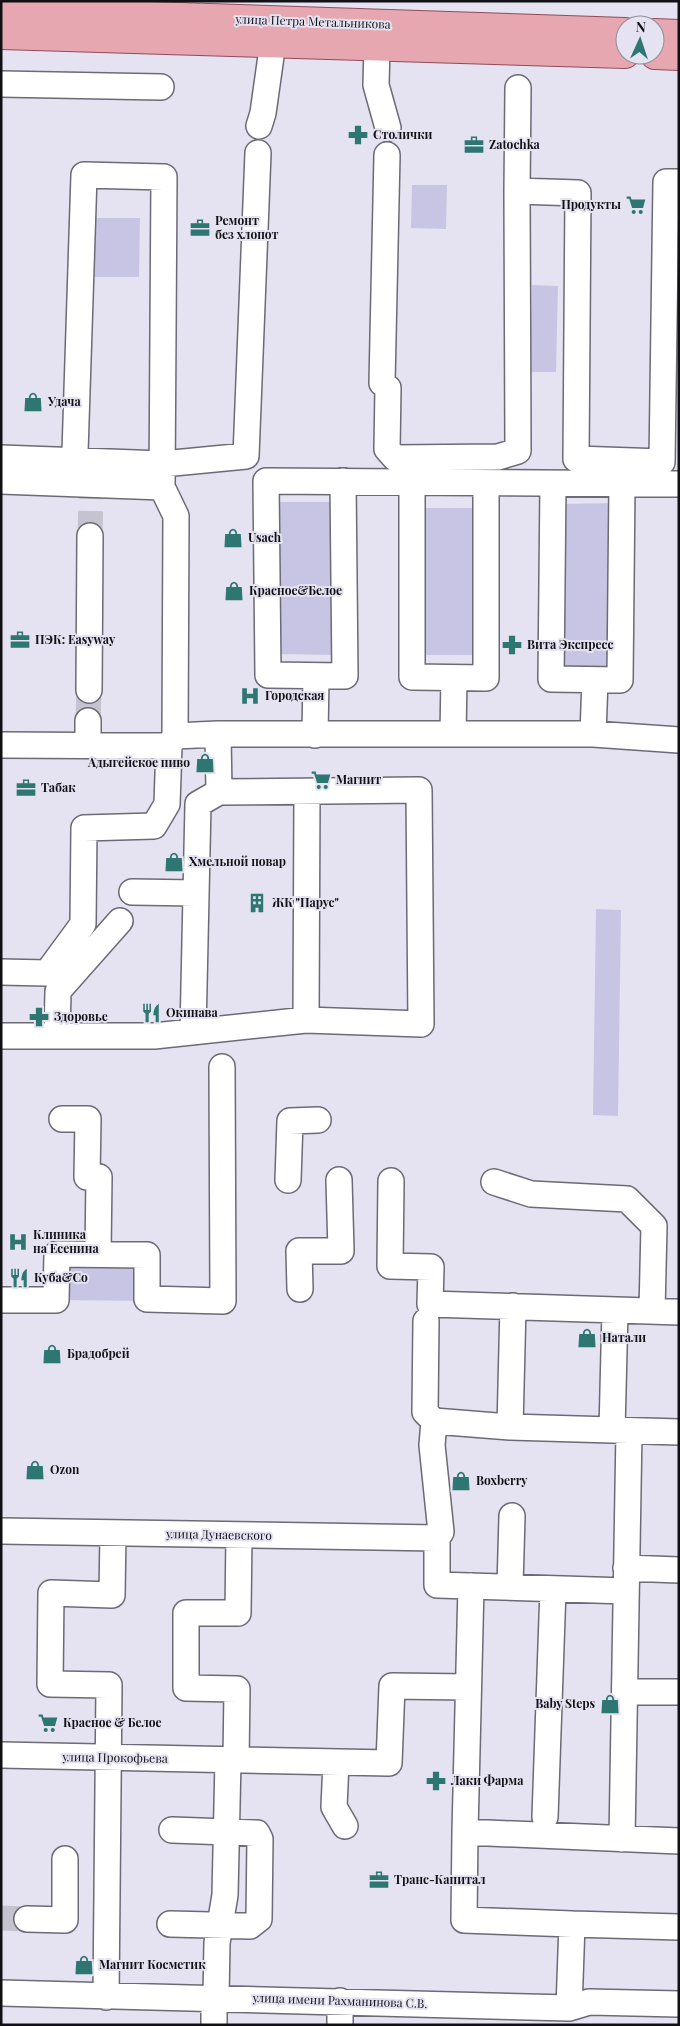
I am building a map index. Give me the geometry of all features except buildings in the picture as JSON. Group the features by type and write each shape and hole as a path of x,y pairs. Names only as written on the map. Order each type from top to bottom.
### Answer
{"main road":[{"name":"улица Петра Метальникова","path":"1,12 615,32"},
{"path":"665,33 679,34"},
{"name":"улица Петра Метальникова","path":"1,35 615,54"},
{"path":"665,55 679,56"}],"street":[{"path":"259,126 263,114 273,42"},
{"path":"377,45 376,85 388,128"},
{"path":"1,84 161,87"},
{"path":"387,156 382,383 388,388 387,449 395,458 498,457 518,451 516,191 518,88"},
{"path":"1,481 82,481 162,475 246,456 258,153"},
{"path":"1,972 47,973 83,924 84,828 154,826 167,804 172,741 176,516 162,475 164,177 84,175 82,481"},
{"path":"516,191 578,193 576,459 662,462 666,182 679,182"},
{"path":"1,458 82,481"},
{"path":"343,481 345,676 268,675 266,481 343,481 412,483 679,484"},
{"path":"412,483 412,677 454,678 486,678 486,483"},
{"path":"553,484 551,679 595,680 620,680 622,484"},
{"path":"89,690 90,536"},
{"path":"314,735 316,676"},
{"path":"453,734 454,678"},
{"path":"593,734 595,680"},
{"path":"1,744 88,733 172,741 218,734 593,734 679,740"},
{"path":"218,734 219,792"},
{"path":"1,1036 154,1036 193,1032 306,1020 422,1024 419,790 219,792 198,804 193,1032"},
{"path":"306,1020 307,792"},
{"path":"132,892 196,893"},
{"path":"57,1036 58,991 120,922"},
{"path":"1,1300 56,1300 57,1254 98,1253 147,1255 147,1299 223,1301 222,1068"},
{"path":"62,1119 88,1119 98,1253"},
{"path":"288,1180 290,1121 318,1120"},
{"path":"300,1289 299,1251 340,1251 339,1180"},
{"path":"391,1181 390,1266 431,1267 430,1304 679,1312"},
{"path":"494,1182 531,1194 627,1199 654,1226 652,1311"},
{"path":"510,1427 513,1306"},
{"path":"615,1310 626,1580 622,1839"},
{"path":"426,1321 425,1412 434,1421 510,1427 679,1432"},
{"path":"434,1421 432,1445 441,1532 437,1538 437,1585 553,1589 626,1580 679,1570"},
{"path":"510,1587 512,1516"},
{"name":"улица Дунаевского","path":"1,1531 437,1538"},
{"path":"106,1997 109,1685 50,1684 51,1602 52,1593 112,1595 113,1533"},
{"path":"214,2025 217,1950 225,1901 227,1831 237,1688 186,1688 186,1613 238,1613 239,1535"},
{"path":"470,1586 464,1920 679,1927"},
{"path":"545,1817 553,1589"},
{"name":"улица Прокофьева","path":"1,1756 388,1762 392,1686 468,1687"},
{"path":"625,1692 679,1692"},
{"path":"336,1762 334,1807 345,1826"},
{"path":"170,1924 250,1926 259,1919 260,1837 255,1832 172,1830"},
{"path":"465,1832 679,1841"},
{"path":"27,1919 65,1920 65,1859"},
{"path":"569,2008 572,1924"},
{"name":"улица имени Рахманинова С.В.","path":"1,1993 106,1997 215,1997 340,2013 483,2015 569,2008 589,2002 638,2014 679,2004"}],"shaded area":[{"path":"412,185 447,185 446,229 411,228"},
{"path":"94,218 140,218 139,277 94,277"},
{"path":"532,285 558,286 556,372 530,372"},
{"path":"278,502 334,502 334,655 278,654"},
{"path":"614,503 615,667 559,667 559,504"},
{"path":"421,508 476,508 476,655 420,655"},
{"path":"596,909 621,910 618,1116 593,1115"},
{"path":"60,1258 142,1259 142,1301 60,1300"}],"tunnel":[{"path":"90,536 91,497"},
{"path":"88,721 89,690"},
{"path":"1,1918 27,1919"}],"place":[{"name":"Столички","path":"358,135"},
{"name":"Zatochka","path":"474,145"},
{"name":"Продукты","path":"636,205"},
{"name":"Ремонт без хлопот","path":"200,228"},
{"name":"Удача","path":"33,402"},
{"name":"Usach","path":"233,538"},
{"name":"Красное&Белое","path":"234,591"},
{"name":"ПЭК: Easyway","path":"20,640"},
{"name":"Вита Экспресс","path":"512,645"},
{"name":"Городская","path":"250,696"},
{"name":"Адыгейское пиво","path":"205,763"},
{"name":"Магнит","path":"321,780"},
{"name":"Табак","path":"26,788"},
{"name":"Хмельной повар","path":"174,862"},
{"name":"ЖК \"Парус\"","path":"257,903"},
{"name":"Окинава","path":"151,1013"},
{"name":"Здоровье","path":"39,1017"},
{"name":"Клиника на Есенина","path":"18,1242"},
{"name":"Куба&Co","path":"19,1278"},
{"name":"Натали","path":"587,1338"},
{"name":"Брадобрей","path":"52,1354"},
{"name":"Ozon","path":"35,1470"},
{"name":"Boxberry","path":"461,1481"},
{"name":"Baby Steps","path":"610,1704"},
{"name":"Красное & Белое","path":"48,1723"},
{"name":"Лаки Фарма","path":"436,1781"},
{"name":"Транс-Капитал","path":"379,1880"},
{"name":"Магнит Косметик","path":"84,1965"}]}
